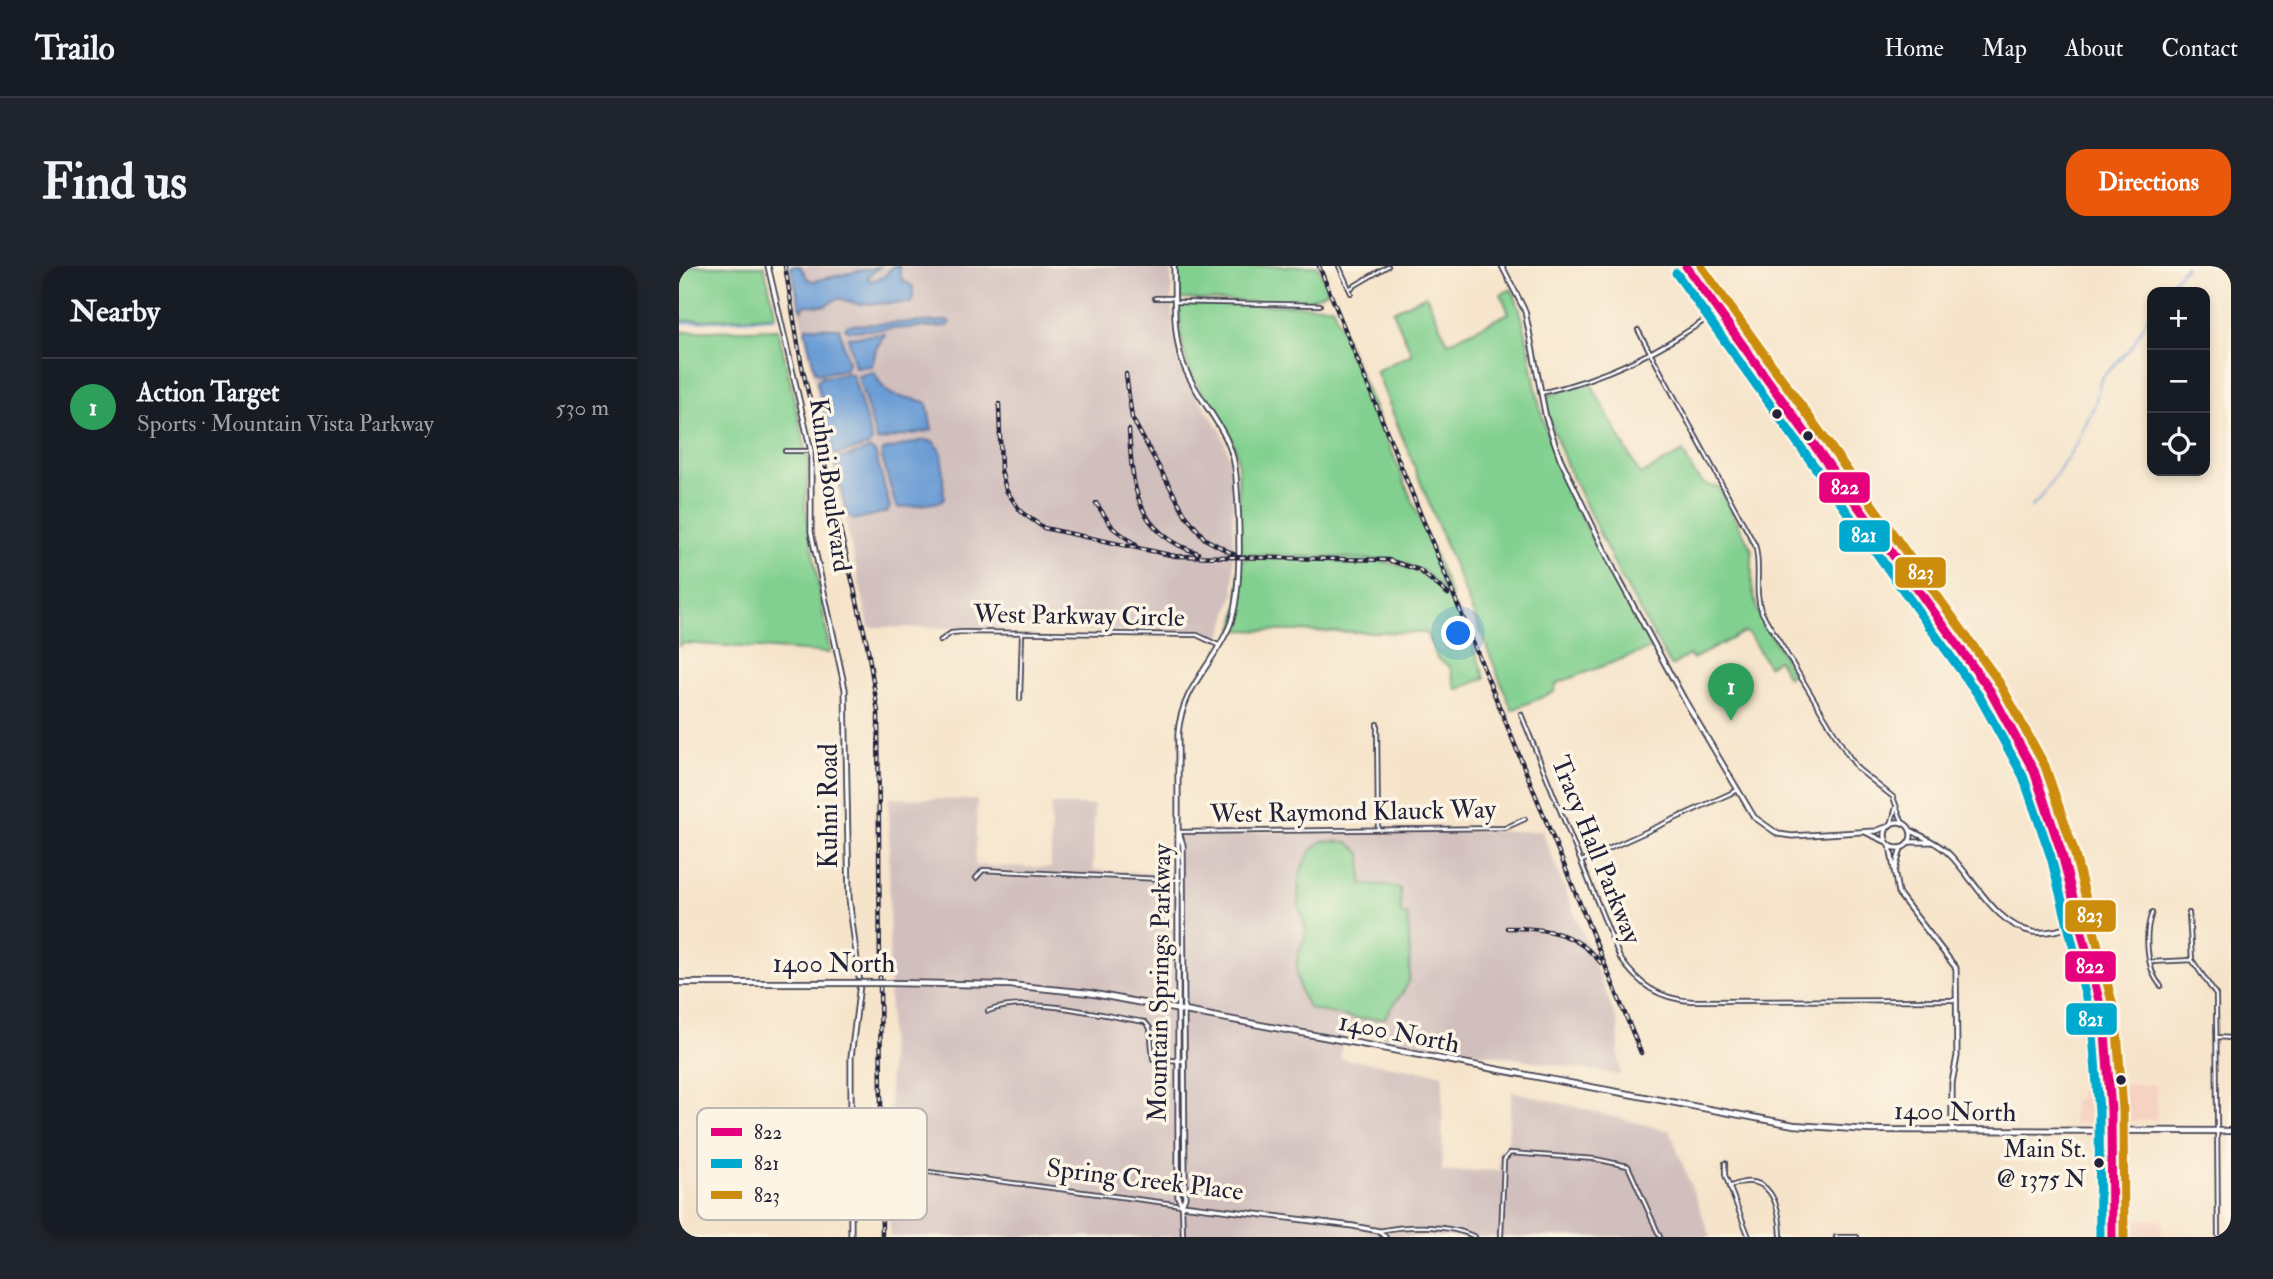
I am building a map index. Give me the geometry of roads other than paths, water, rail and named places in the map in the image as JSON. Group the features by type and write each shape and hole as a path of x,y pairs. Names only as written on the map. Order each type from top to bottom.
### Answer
{"main road":[{"path":"1686,266 2008,717 2037,772 2051,808 2106,1033 2112,1237"},
{"name":"1400 North","path":"679,983 889,983 1040,987 1184,1011 1683,1107 1824,1128 2110,1133 2231,1131"}],"street":[{"name":"Kuhni Boulevard","path":"768,266 811,451 811,532 834,628"},
{"path":"1174,266 1177,340 1184,366 1226,432 1236,468 1237,586 1234,610 1226,632 1191,687 1181,716 1179,832"},
{"path":"1339,266 1350,291 1388,266"},
{"path":"1502,266 1525,311 1541,393 1560,458 1583,508 1684,699 1754,817 1778,834 1865,832 1903,824"},
{"path":"1154,298 1320,305"},
{"path":"1541,393 1603,375 1651,353 1718,311"},
{"path":"1638,330 1755,545 1758,558 1756,589 1762,612 1851,761 1889,793 1903,824 1910,831 1948,852 1998,911 2017,927 2046,932 2081,924"},
{"path":"785,452 811,451"},
{"name":"Kuhni Road","path":"834,628 845,689 849,898 860,984 851,1057 851,1108"},
{"name":"West Parkway Circle","path":"940,641 951,633 1197,635 1218,645"},
{"path":"1020,699 1022,633"},
{"name":"Tracy Hall Parkway","path":"1521,714 1620,958 1632,975 1656,994 1673,1000 1692,1001 1958,1000"},
{"path":"1377,724 1378,830"},
{"path":"1582,861 1738,790"},
{"path":"1895,872 1885,834 1896,807"},
{"name":"West Raymond Klauck Way","path":"1179,832 1506,828 1525,819"},
{"path":"1908,842 1910,831"},
{"name":"Mountain Springs Parkway","path":"1179,832 1176,845 1178,1197 1182,1205"},
{"name":"Mountain Springs Parkway","path":"1179,832 1183,841 1183,1237"},
{"path":"1865,832 1889,844 1902,847"},
{"path":"1932,842 1908,842 1902,847 1898,853 1895,884 1903,901 1953,962 1957,975 1951,1131"},
{"path":"976,878 983,870 1183,880"},
{"path":"2152,913 2148,922 2151,962 2155,980 2161,986"},
{"path":"2189,913 2192,960 2216,995 2218,1237"},
{"path":"2151,962 2192,960"},
{"path":"988,1011 1031,1006 1145,1022 1150,1028 1153,1059 1184,1061"},
{"path":"2216,1037 2231,1038"},
{"path":"1501,1237 1507,1155 1569,1156 1628,1166 1660,1237"},
{"path":"1725,1163 1729,1186 1749,1237"},
{"name":"Spring Creek Place","path":"927,1172 1379,1231"},
{"path":"1729,1186 1742,1182 1763,1184 1771,1193 1779,1213 1781,1237"},
{"path":"1379,1231 1397,1228 1458,1230 1475,1237"},
{"path":"1379,1231 1385,1237"},
{"path":"1836,1237 1857,1237"}],"water":[{"path":"790,266 800,266 808,279 814,281 880,266 868,277 871,281 884,277 893,266 899,266 902,280 913,286 913,300 911,303 857,304 838,298 825,306 806,305 801,310"},
{"path":"950,323 948,326 849,331 845,328 848,325"},
{"path":"807,327 839,328 848,362 846,369 820,374 815,371 805,331"},
{"path":"885,334 876,349 872,366 855,367 848,337"},
{"path":"874,372 890,393 927,403 932,430 877,441 858,376"},
{"path":"847,373 853,376 872,441 868,446 836,455 832,451 817,382 820,378"},
{"path":"924,440 934,442 942,454 944,499 940,502 899,508 895,503 881,454 884,450"},
{"path":"870,449 875,452 890,507 887,512 854,520 847,514 834,461"}],"waterway":[{"path":"2167,287 2186,266"},
{"path":"679,323 774,318"},
{"path":"2031,507 2041,498 2077,443 2095,404 2101,379 2133,345 2147,318"}],"railway":[{"path":"785,266 801,362 867,644 878,712 881,1108"},
{"path":"1319,266 1641,1053"},
{"path":"1126,374 1132,418 1186,516 1205,539 1235,555"},
{"path":"999,404 1001,470 1006,490 1021,512 1044,528 1175,556 1388,560 1419,570 1448,594"},
{"path":"1129,430 1132,470 1141,505 1149,520 1177,544 1198,553"},
{"path":"1096,503 1113,528 1136,545"},
{"path":"1507,928 1547,931 1570,938 1581,944 1601,963"},
{"path":"882,1220 882,1237"}],"place":[{"name":"Action Target","path":"1731,721"},
{"name":"Main St. @ 1375 N","path":"2099,1163"}]}
